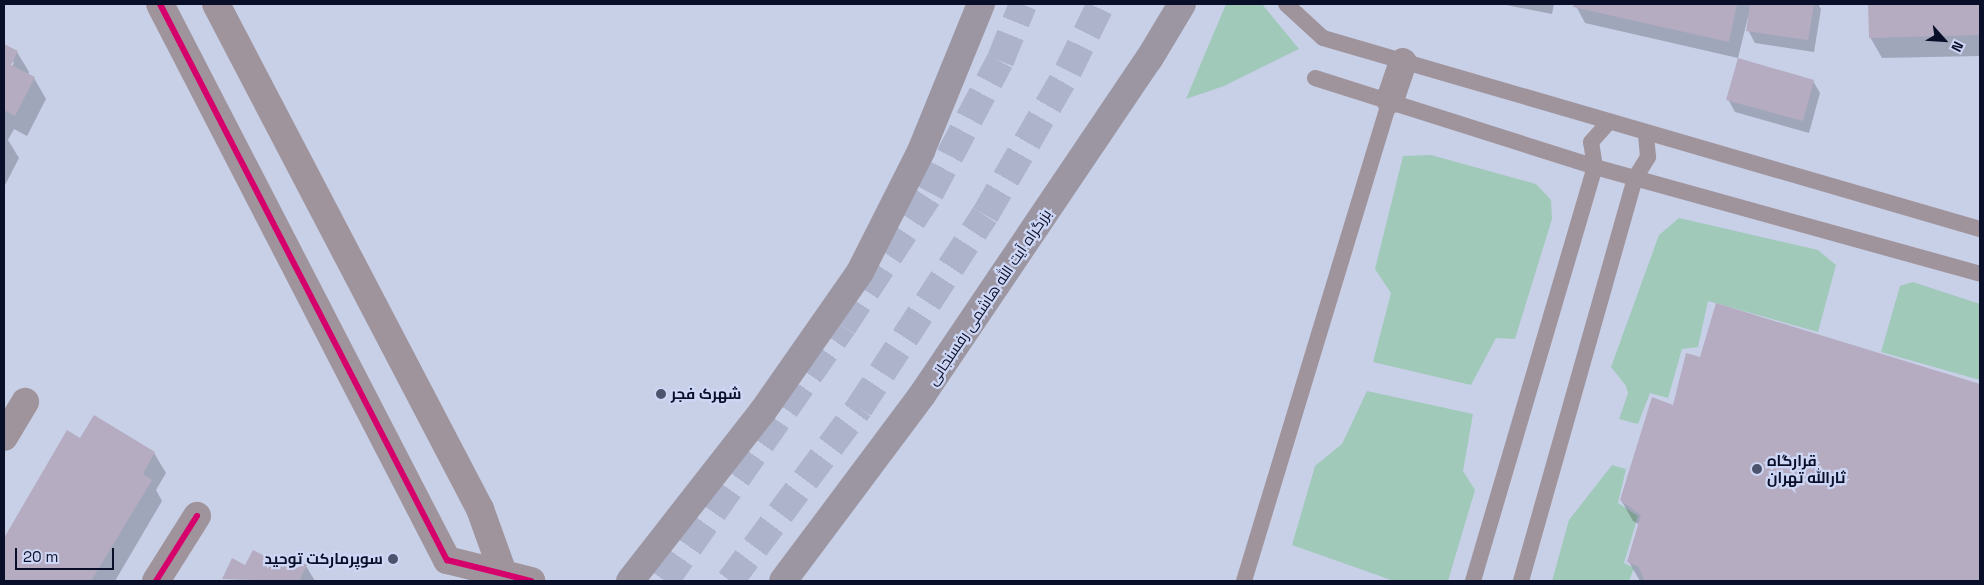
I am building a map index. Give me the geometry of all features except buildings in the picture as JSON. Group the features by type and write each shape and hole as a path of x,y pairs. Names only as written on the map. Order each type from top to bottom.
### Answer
{"highway":[{"path":"630,581 763,411 860,272 921,151 981,4"},
{"name":"بزرگراه آیت الله هاشمی رفسنجانی","path":"783,581 922,396 1149,59 1182,4"}],"street":[{"path":"160,4 447,560 499,577 531,581"},
{"path":"216,4 480,509 499,577"},
{"path":"1390,100 1403,62"},
{"path":"4,437 25,402"},
{"path":"156,581 197,516"}],"lane":[{"path":"1286,4 1323,38 1980,229"},
{"path":"1315,78 1390,100 1595,167 1980,274"},
{"path":"1244,581 1390,100"},
{"path":"1473,581 1595,167 1592,142 1609,122"},
{"path":"1521,581 1635,178 1648,157 1646,133"}],"green space":[{"path":"1226,4 1262,4 1299,49 1224,86 1186,99"},
{"path":"1431,155 1536,184 1551,200 1552,219 1515,339 1496,338 1471,385 1373,362 1391,293 1375,269 1403,156"},
{"path":"1679,218 1818,250 1836,265 1818,332 1708,301 1698,347 1682,349 1668,398 1650,393 1638,424 1619,419 1628,393 1626,386 1611,367 1659,235"},
{"path":"1913,282 1980,304 1980,380 1881,352 1900,286"},
{"path":"1367,391 1473,414 1463,471 1475,490 1448,581 1394,581 1292,545 1315,466 1342,444"},
{"path":"1612,465 1626,469 1618,503 1638,516 1624,563 1634,568 1629,581 1552,581 1569,520"}],"tunnel":[{"path":"665,581 843,326 930,193 1000,61 1023,4"},
{"path":"730,581 859,408 985,215 1068,71 1101,4"}],"cycle path":[{"path":"160,4 447,560 531,581"},
{"path":"156,581 197,516"}],"place":[{"name":"شهرک فجر","path":"661,394"},
{"name":"قرارگاه ثارالله تهران","path":"1757,469"},
{"name":"سوپرمارکت توحید","path":"393,559"}]}
